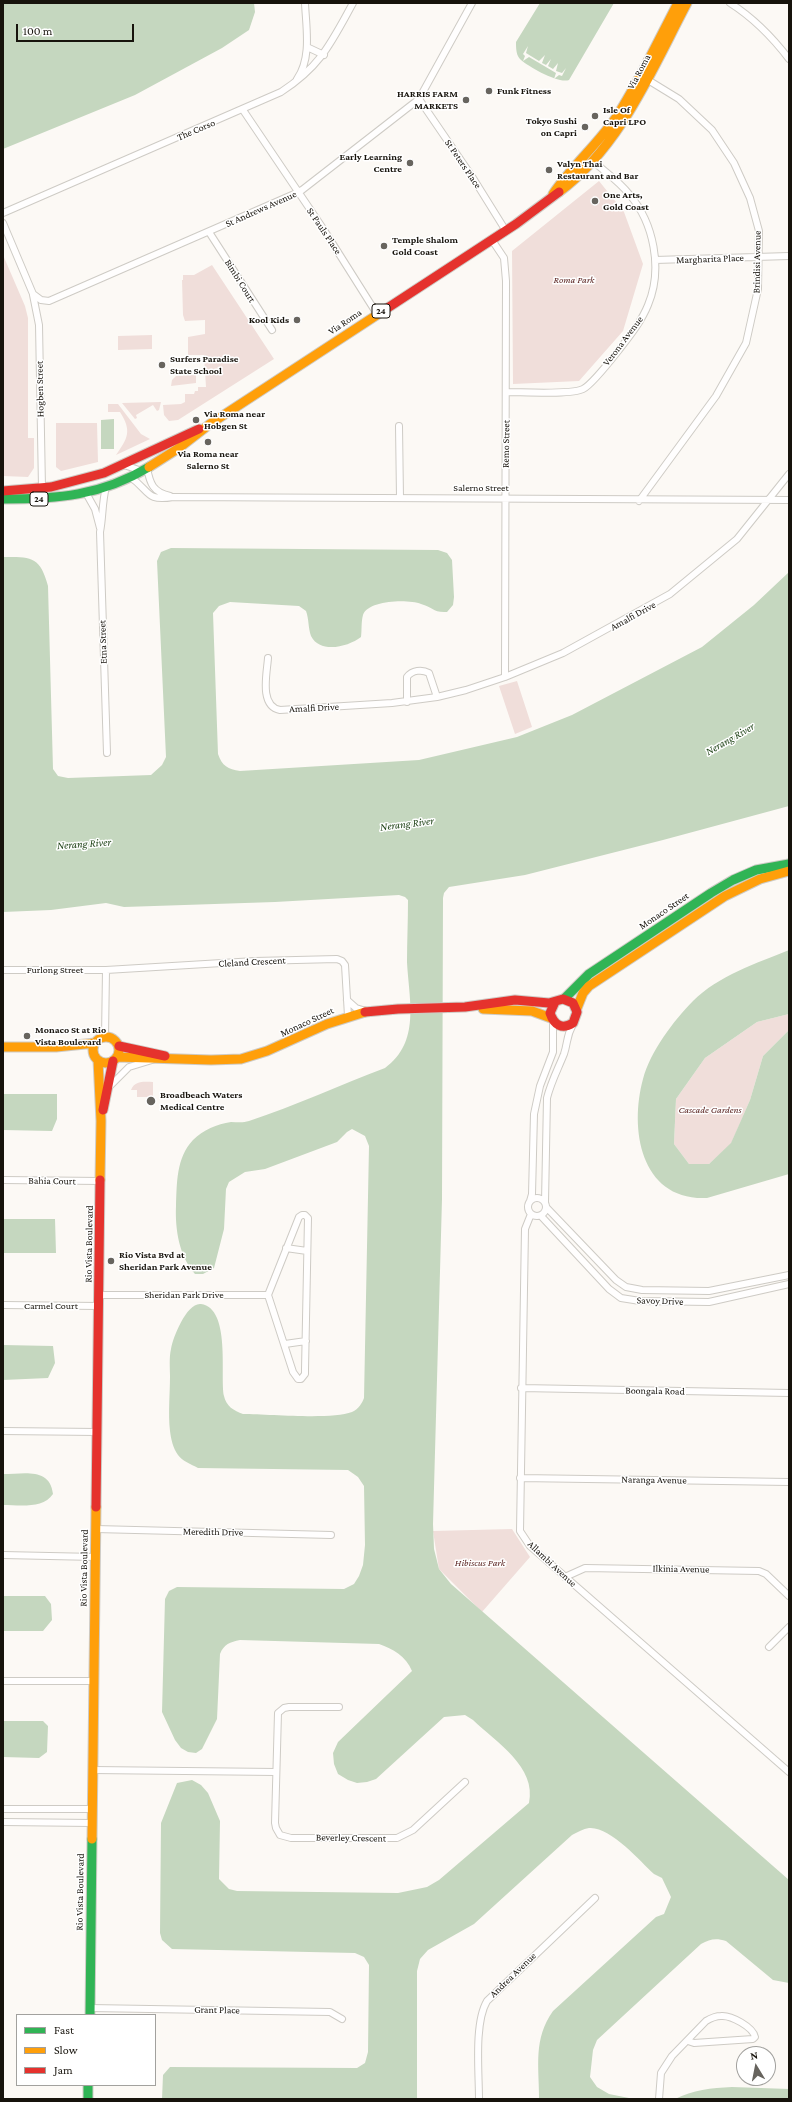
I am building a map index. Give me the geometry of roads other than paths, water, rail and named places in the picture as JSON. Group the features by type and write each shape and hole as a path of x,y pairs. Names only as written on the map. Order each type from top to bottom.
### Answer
{"street":[{"path":"286,89 300,74 307,47 305,3"},
{"name":"The Corso","path":"3,213 243,110 286,89 307,74 324,55 353,3"},
{"name":"St Andrews Avenue","path":"31,290 34,296 41,300 54,300 297,192 419,99 472,3"},
{"name":"Via Roma","path":"551,197 563,179 587,154 616,117 632,91 678,3"},
{"name":"Via Roma","path":"3,500 49,499 86,494 106,488 130,477 191,440 210,424 506,231 575,180 593,161 620,126 648,80 687,3"},
{"path":"730,3 742,10 778,45 789,59"},
{"path":"307,47 324,55"},
{"name":"Brindisi Avenue","path":"639,501 672,452 716,396 746,343 758,289 759,257 759,231 750,198 734,163 712,130 679,99 648,80"},
{"name":"St Peters Place","path":"419,99 473,178 506,231"},
{"name":"St Pauls Place","path":"243,110 324,230 377,314"},
{"name":"Verona Avenue","path":"507,392 572,391 583,389 616,353 637,326 648,304 654,281 656,260 650,233 641,210 628,193 593,161"},
{"path":"3,223 31,290"},
{"name":"Bimbi Court","path":"209,232 272,330"},
{"name":"Remo Street","path":"492,240 504,258 506,264 507,392 505,499 505,677"},
{"name":"Margharita Place","path":"656,260 789,256"},
{"name":"Hogben Street","path":"31,290 39,325 42,488"},
{"name":"Via Roma","path":"42,488 104,473 210,424"},
{"path":"399,426 400,498"},
{"path":"124,465 144,469"},
{"name":"Salerno Street","path":"144,469 153,488 160,494 173,497"},
{"name":"Amalfi Drive","path":"268,658 267,697 270,705 277,710 407,702 466,690 505,677 564,653 670,594 737,539 769,501 789,474"},
{"name":"Salerno Street","path":"130,477 153,498 400,498 639,501 789,500"},
{"name":"24","path":"3,491 42,488"},
{"name":"Etna Street","path":"100,532 104,508 103,501 106,488"},
{"name":"Etna Street","path":"86,494 95,509 100,532 107,753"},
{"path":"407,702 408,675 416,671 429,673 436,696"},
{"name":"Monaco Street","path":"116,1059 228,1060 256,1056 282,1046 332,1021 348,1016 387,1010 472,1007 514,1000 560,1001 589,974 733,880 756,870 789,864"},
{"name":"Monaco Street","path":"577,1008 583,993 589,986 736,888 756,880 789,872"},
{"name":"Cleland Crescent","path":"106,970 255,961 337,959 342,961 345,965 348,1016"},
{"path":"602,966 607,974"},
{"name":"Furlong Street","path":"3,970 106,970"},
{"path":"105,1037 106,970"},
{"path":"348,1000 361,1010 372,1012"},
{"path":"569,1000 577,1008 578,1013 567,1035 564,1051 550,1086 547,1098 546,1205 541,1216 531,1214 528,1209 532,1194 534,1114 540,1086 553,1052 552,1020 550,1013 560,1001 569,1000"},
{"name":"Monaco Street","path":"472,1007 532,1011 552,1020"},
{"path":"552,1020 561,1026 570,1025 574,1022"},
{"path":"3,1047 56,1047 95,1043 105,1037 114,1039 119,1046 116,1059 108,1063 96,1057 56,1047"},
{"path":"95,1043 96,1057"},
{"name":"Monaco Street","path":"119,1046 178,1059"},
{"name":"Rio Vista Boulevard","path":"90,2011 93,1681 101,1181 101,1120 96,1057"},
{"name":"Rio Vista Boulevard","path":"101,1120 110,1070 116,1059"},
{"path":"107,1088 129,1067 152,1060"},
{"name":"Bahia Court","path":"3,1180 101,1181"},
{"path":"530,1201 539,1198 546,1205"},
{"name":"Savoy Drive","path":"546,1205 616,1280 626,1287 642,1290 708,1291 789,1275"},
{"name":"Allambi Avenue","path":"531,1214 525,1229 521,1388 520,1531 530,1546 789,1772"},
{"path":"305,1215 308,1218 307,1251 305,1374 301,1379 298,1379 293,1372 268,1295 299,1217 305,1215"},
{"name":"Savoy Drive","path":"541,1216 609,1289 621,1298 640,1301 709,1302 789,1284"},
{"path":"555,1230 563,1224"},
{"path":"286,1248 307,1251"},
{"name":"Sheridan Park Drive","path":"99,1295 268,1295"},
{"name":"Carmel Court","path":"3,1305 99,1306"},
{"path":"285,1344 306,1341"},
{"name":"Boongala Road","path":"521,1388 789,1393"},
{"path":"3,1430 97,1432"},
{"name":"Naranga Avenue","path":"520,1478 789,1482"},
{"name":"Meredith Drive","path":"96,1529 331,1535"},
{"path":"3,1555 96,1557"},
{"name":"Ilkinia Avenue","path":"565,1577 585,1568 760,1571 766,1574 789,1596"},
{"path":"769,1647 789,1627"},
{"path":"3,1681 93,1681"},
{"name":"Beverley Crescent","path":"339,1707 289,1707 280,1710 277,1717 276,1772 276,1828 280,1835 290,1838 397,1838 413,1830 465,1782"},
{"path":"93,1770 276,1772"},
{"path":"3,1809 92,1809"},
{"path":"3,1822 92,1823"},
{"name":"Andrea Avenue","path":"479,2099 479,2024 482,2008 487,2001 595,1898"},
{"name":"Grant Place","path":"90,2011 330,2012 342,2019"},
{"path":"660,2099 662,2073 672,2056 706,2021 713,2017 728,2016 752,2031 755,2037 753,2039 694,2043 688,2041"},
{"path":"88,2086 88,2099"}],"water":[{"path":"3,3 254,3 255,12 249,30 222,48 135,95 3,149"},
{"path":"540,3 614,3 569,80 558,80 544,74 525,63 517,54 516,42"},
{"path":"114,419 114,449 101,449 101,420"},
{"name":"Nerang River","path":"171,548 438,550 447,553 452,560 454,597 453,605 447,612 439,612 415,602 398,601 372,606 366,610 363,615 361,637 342,646 327,647 315,642 310,633 306,611 299,606 230,602 219,606 213,613 218,754 221,761 226,766 240,771 419,760 517,737 572,715 702,647 754,605 789,572 789,806 525,875 449,887 444,893 443,898 442,1199 433,1524 434,1549 439,1569 451,1584 789,1880 789,1983 773,1980 726,1941 716,1939 710,1940 701,1944 597,2040 593,2050 590,2077 597,2087 609,2094 634,2099 539,2099 538,2053 542,2032 553,2011 656,1917 664,1914 671,1897 662,1878 654,1874 624,1845 606,1833 597,1829 589,1828 572,1835 474,1924 428,1950 420,1959 417,1971 417,2099 162,2099 163,2075 170,2067 357,2068 365,2063 368,2052 369,1965 364,1957 355,1953 172,1949 162,1940 160,1933 161,1823 177,1783 192,1780 201,1785 208,1793 220,1821 219,1879 229,1889 237,1891 398,1893 427,1887 439,1880 529,1803 530,1790 527,1778 513,1756 473,1720 465,1715 444,1717 376,1779 357,1783 338,1774 334,1764 333,1753 338,1742 412,1671 403,1657 389,1648 379,1644 240,1640 228,1644 223,1648 220,1654 217,1719 202,1749 196,1753 188,1752 181,1748 175,1740 162,1712 165,1599 169,1591 177,1587 344,1589 354,1584 359,1576 363,1565 365,1545 364,1486 358,1477 348,1470 198,1468 182,1459 178,1455 172,1443 169,1424 169,1410 170,1352 172,1344 186,1314 191,1308 201,1304 210,1308 217,1317 222,1344 224,1396 227,1403 234,1410 243,1414 330,1416 352,1412 360,1406 364,1398 369,1146 365,1136 352,1129 337,1142 265,1169 245,1172 229,1182 226,1189 224,1229 214,1268 203,1274 195,1274 190,1267 185,1259 177,1233 177,1180 180,1163 187,1147 193,1140 210,1128 231,1122 247,1122 385,1068 396,1058 404,1046 410,1020 407,962 408,900 399,895 275,902 124,907 106,903 51,910 3,912 3,557 21,557 33,560 42,569 48,586 53,769 58,776 68,778 151,775 162,765 166,757 157,561 161,552"},
{"path":"789,950 789,1014 757,1022 705,1058 676,1099 674,1144 689,1164 709,1164 731,1143 750,1100 763,1056 789,1030 789,1174 707,1198 685,1196 667,1188 654,1175 645,1159 640,1140 638,1120 639,1099 643,1079 651,1058 678,1017 703,992 714,984 738,971"},
{"path":"3,1094 57,1094 57,1119 52,1131 3,1130"},
{"path":"3,1219 55,1219 56,1253 3,1253"},
{"path":"3,1345 53,1346 55,1363 48,1378 3,1380"},
{"path":"27,1473 41,1476 47,1479 51,1485 53,1494 49,1499 37,1504 3,1505 3,1474"},
{"path":"3,1596 45,1596 51,1604 52,1620 43,1631 3,1631"},
{"path":"3,1721 43,1721 48,1726 47,1752 39,1758 3,1757"},
{"path":"732,2087 789,2089 789,2099 675,2099 689,2093 702,2090"}],"place":[{"name":"Funk Fitness","path":"489,91"},
{"name":"HARRIS FARM MARKETS","path":"466,100"},
{"name":"Isle Of Capri LPO","path":"595,116"},
{"name":"Tokyo Sushi on Capri","path":"585,127"},
{"name":"Early Learning Centre","path":"410,163"},
{"name":"Valyn Thai Restaurant and Bar","path":"549,170"},
{"name":"One Arts, Gold Coast","path":"595,201"},
{"name":"Temple Shalom Gold Coast","path":"384,246"},
{"name":"Kool Kids","path":"297,320"},
{"name":"Surfers Paradise State School","path":"162,365"},
{"name":"Via Roma near Hobgen St","path":"196,420"},
{"name":"Via Roma near Salerno St","path":"208,442"},
{"name":"Monaco St at Rio Vista Boulevard","path":"27,1036"},
{"name":"Broadbeach Waters Medical Centre","path":"151,1101"},
{"name":"Rio Vista Bvd at Sheridan Park Avenue","path":"111,1261"}],"park label":[{"name":"Roma Park","path":"574,280"},
{"name":"Cascade Gardens","path":"710,1110"},
{"name":"Hibiscus Park","path":"480,1563"}]}
